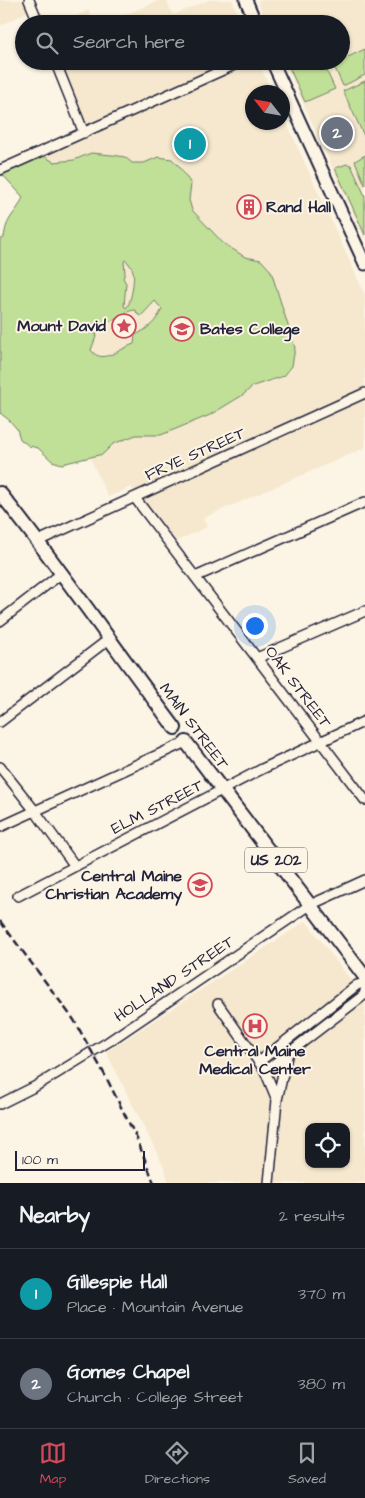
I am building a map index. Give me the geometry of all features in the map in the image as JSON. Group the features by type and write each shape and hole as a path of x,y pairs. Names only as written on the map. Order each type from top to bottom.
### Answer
{"highway":[{"name":"MAIN STREET","path":"3,501 38,541 175,728"},
{"name":"MAIN STREET","path":"186,742 365,977"}],"main road":[{"path":"246,0 252,15"},
{"path":"276,70 365,264"},
{"name":"MAIN STREET","path":"175,728 186,742"}],"street":[{"path":"29,0 35,15"},
{"path":"59,70 84,133"},
{"path":"0,170 223,70"},
{"name":"FRYE STREET","path":"38,541 365,393"},
{"name":"OAK STREET","path":"135,498 365,800"},
{"path":"196,577 365,502"},
{"path":"0,621 62,573"},
{"path":"257,658 365,611"},
{"path":"0,722 109,639"},
{"name":"ELM STREET","path":"18,896 262,768 365,721"},
{"path":"0,827 186,742"},
{"path":"0,767 75,866"},
{"name":"HOLLAND STREET","path":"0,1104 36,1086 108,1042 310,905 365,880"},
{"path":"259,1062 357,985 365,983"},
{"path":"264,1071 364,995 365,991"},
{"path":"218,1004 259,1062 277,1100"},
{"path":"269,1183 277,1100 288,1052"}],"shaded area":[{"path":"0,0 36,0 39,6 21,15 15,15 15,18 0,26"},
{"path":"160,0 166,0 173,15 124,15"},
{"path":"209,0 232,0 238,15 173,15"},
{"path":"257,0 365,0 365,240 288,70 350,70 350,15 263,15"},
{"path":"89,10 91,15 78,15"},
{"name":"Bates College","path":"65,70 262,70 269,85 245,85 245,130 290,130 365,295 365,448 203,518 207,527 177,541 131,487 108,497 80,436 0,364 0,237 36,212 1,173 90,134"},
{"name":"Central Maine Medical Center","path":"306,921 365,999 365,1183 169,1183 164,1167 106,1052"}],"green space":[{"path":"365,49 365,75 343,86 336,70 350,70 350,56"},
{"path":"290,70 326,70 335,89 305,102"},
{"path":"365,81 365,138 343,91"},
{"path":"91,153 125,157 132,163 144,163 158,157 172,159 191,184 189,200 192,210 223,243 245,257 261,260 271,271 295,348 292,366 284,376 253,386 243,395 210,415 161,435 136,435 113,444 103,454 62,464 52,461 38,448 29,446 20,439 17,429 0,413 0,240 4,238 9,220 23,197 1,173 42,155 54,162 74,160","holes":["126,260 133,271 131,297 126,308 124,306 126,283 123,278 125,273 124,261","155,301 162,309 151,325 135,335 134,344 106,356 100,356 91,350 97,334 85,331 83,329 86,326 114,320 133,310 136,310 137,314 141,316"]},
{"path":"365,155 365,185 355,161"},
{"path":"347,164 351,165 365,196 365,235 335,168"}],"railway":[{"path":"0,921 74,1020 106,1077 137,1139 154,1183"}],"place":[{"name":"Gomes Chapel","path":"337,133"},
{"name":"Gillespie Hall","path":"190,144"},
{"name":"Rand Hall","path":"249,207"},
{"name":"Mount David","path":"124,326"},
{"name":"Bates College","path":"182,329"},
{"name":"Central Maine Christian Academy","path":"200,885"},
{"name":"Central Maine Medical Center","path":"255,1026"}]}
